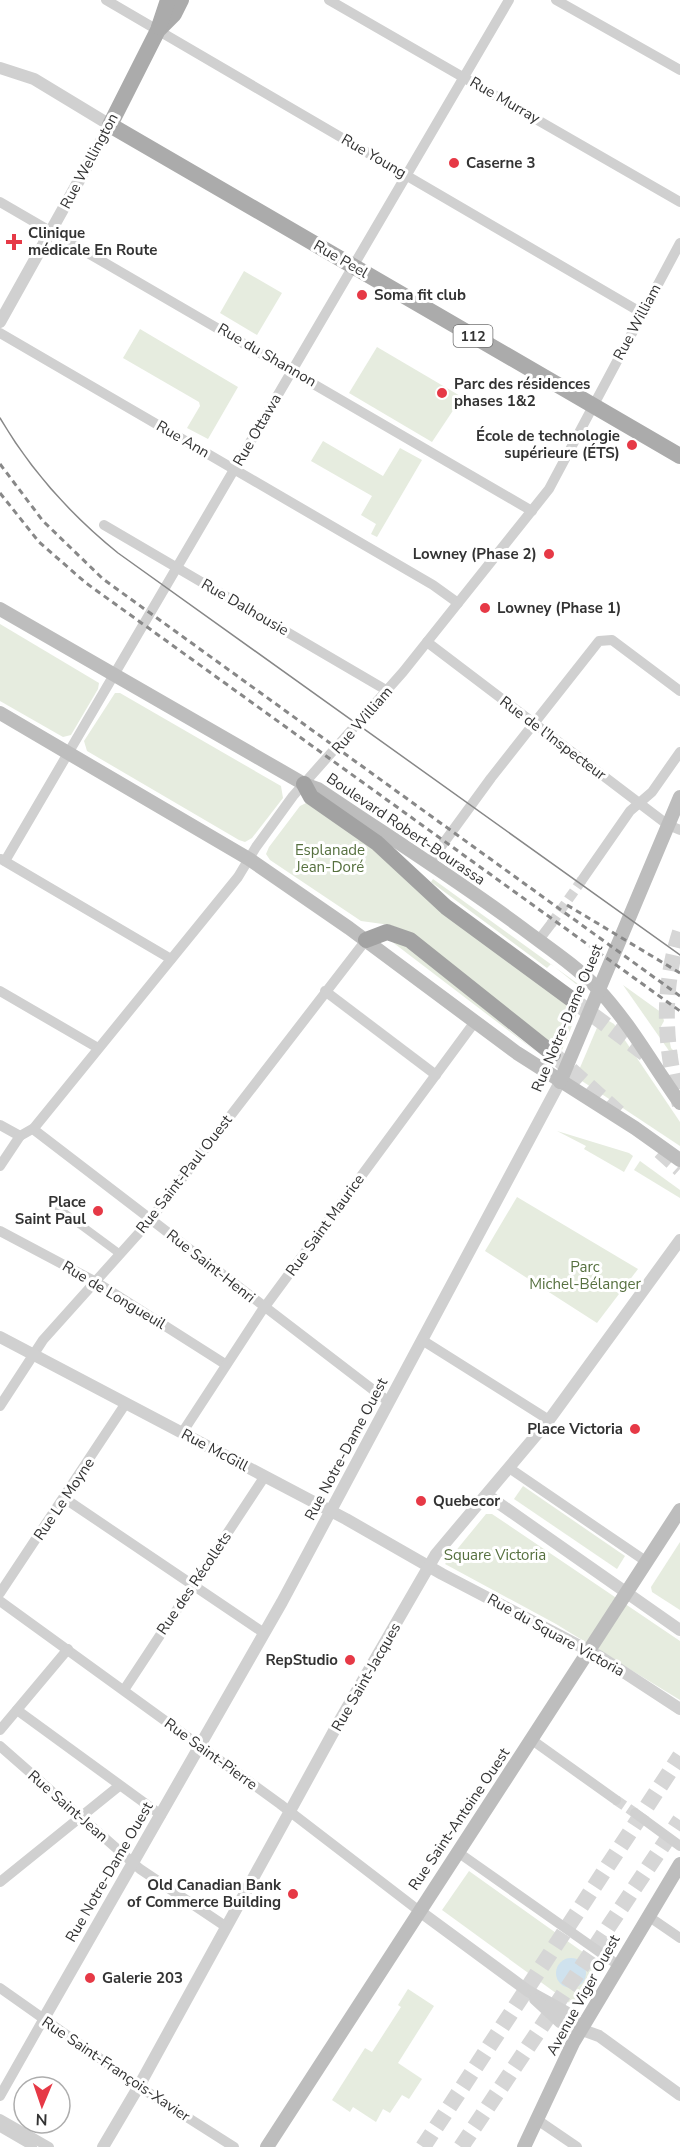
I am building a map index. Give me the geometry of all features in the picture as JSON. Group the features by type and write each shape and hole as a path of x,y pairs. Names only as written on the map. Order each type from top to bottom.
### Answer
{"highway":[{"path":"304,784 311,797 377,843 446,907 574,1001"},
{"path":"366,940 387,932 413,942 553,1054"}],"main road":[{"name":"Rue Wellington","path":"110,125 158,30 168,0"},
{"name":"Rue Wellington","path":"158,30 174,14 181,0"},
{"name":"Rue Peel","path":"110,125 680,456"},
{"name":"Boulevard Robert-Bourassa","path":"0,609 304,784 318,789 429,863 538,941 598,989 632,1030 680,1103"},
{"path":"0,713 249,859 366,940 474,1023 680,1160"},
{"name":"Rue Notre-Dame Ouest","path":"560,1082 598,989 674,827 680,797"},
{"name":"Rue Saint-Antoine Ouest","path":"267,2147 418,1910 459,1853 680,1510"},
{"name":"Avenue Viger Ouest","path":"524,2147 536,2119 588,2031 618,1965 680,1864"}],"street":[{"name":"Rue Young","path":"106,0 642,313"},
{"name":"Rue Murray","path":"329,0 680,202"},
{"name":"Rue Ottawa","path":"2,860 114,675 509,0"},
{"path":"556,0 680,70"},
{"name":"Rue Peel","path":"0,68 34,79 110,125"},
{"name":"Rue Wellington","path":"0,322 110,125"},
{"name":"Rue du Shannon","path":"0,202 532,511"},
{"name":"Rue William","path":"0,1166 20,1136 33,1129 238,877 304,784 427,642 532,511 554,480 680,243"},
{"name":"Rue Ann","path":"0,333 433,585 458,603"},
{"name":"Rue Dalhousie","path":"104,525 386,690"},
{"path":"429,863 594,644 603,639 612,640 680,691"},
{"name":"Rue de l'Inspecteur","path":"427,642 639,804 674,827"},
{"path":"582,880 630,811 652,792 680,752"},
{"path":"2,860 171,959"},
{"path":"538,941 551,924"},
{"name":"Rue Saint-Paul Ouest","path":"0,1406 43,1340 150,1219 366,940"},
{"path":"0,991 98,1048"},
{"path":"325,991 436,1075"},
{"name":"Rue Saint Maurice","path":"182,1433 225,1364 264,1308 474,1023"},
{"name":"Rue Notre-Dame Ouest","path":"0,2096 264,1633 560,1082"},
{"path":"0,1125 20,1136"},
{"name":"Rue Saint-Henri","path":"33,1129 389,1402"},
{"path":"59,1209 120,1254"},
{"name":"Rue de Longueuil","path":"0,1231 96,1282 225,1364"},
{"name":"Rue Saint-Jacques","path":"103,2147 429,1566 549,1420 680,1240"},
{"name":"Rue McGill","path":"0,1337 331,1511 429,1566"},
{"path":"422,1340 549,1420"},
{"name":"Rue Le Moyne","path":"0,1593 126,1403"},
{"path":"509,1468 647,1562"},
{"name":"Rue des Récollets","path":"124,1690 265,1476"},
{"path":"487,1496 680,1629"},
{"path":"64,1498 264,1633"},
{"name":"Rue du Square Victoria","path":"429,1566 588,1651 680,1709"},
{"name":"Rue Saint-Pierre","path":"0,1601 290,1812 418,1910"},
{"path":"0,1730 68,1649"},
{"path":"17,1710 161,1815"},
{"path":"532,1740 616,1800"},
{"name":"Rue Saint-Jean","path":"0,1746 133,1863 225,1926"},
{"path":"0,1882 119,1786"},
{"path":"634,1813 680,1846"},
{"path":"459,1853 618,1965"},
{"path":"418,1910 528,1991 557,2005 588,2031 680,2095"},
{"path":"648,1916 680,1938"},
{"name":"Rue Saint-François-Xavier","path":"0,1988 139,2086 234,2147"},
{"path":"0,2119 49,2147"},
{"path":"536,2119 577,2147"},
{"path":"0,2128 33,2147"}],"green space":[{"path":"244,271 282,293 257,335 220,313"},
{"path":"140,329 238,387 208,439 187,428 200,406 199,402 123,358"},
{"path":"377,347 462,397 432,442 349,393"},
{"path":"323,441 383,476 400,448 422,460 377,537 371,534 376,524 361,515 372,496 311,461"},
{"path":"0,624 99,683 98,689 71,735 63,737 0,701"},
{"name":"Esplanade Jean-Doré","path":"115,693 120,693 281,786 283,798 252,838 245,842 239,840 87,751 84,741"},
{"name":"Esplanade Jean-Doré","path":"306,803 353,832 570,1006 580,994 584,996 560,1055 414,934 390,925 361,921 270,860 266,854 269,847 300,806"},
{"path":"433,879 551,964 547,968 431,882"},
{"path":"391,941 407,946 539,1054"},
{"path":"555,967 581,986 582,989"},
{"path":"623,985 662,1013 664,1021 659,1030 669,1038 671,1048 678,1055 674,1058"},
{"path":"604,1018 614,1024 680,1122 680,1146 579,1079 579,1070 599,1023"},
{"path":"557,1131 633,1156 624,1172 584,1149 586,1146"},
{"path":"640,1161 680,1190 680,1198 634,1170"},
{"name":"Parc Michel-Bélanger","path":"517,1197 638,1269 597,1323 485,1251"},
{"path":"523,1486 625,1556 617,1569 514,1499"},
{"name":"Square Victoria","path":"486,1514 492,1514 680,1641 680,1700 556,1624 445,1564"},
{"path":"680,1542 680,1610 652,1592 651,1587"},
{"path":"469,1871 601,1965 575,2007 442,1910"},
{"path":"408,1989 434,2006 398,2063 422,2079 409,2099 402,2095 390,2113 383,2109 376,2122 353,2107 350,2112 332,2100 365,2048 372,2052 401,2007 398,2005"}],"water":[{"path":"571,1958 582,1962 586,1973 582,1984 571,1988 560,1984 556,1973 560,1962"}],"tunnel":[{"path":"551,924 582,880"},
{"path":"680,932 667,997 668,1040 680,1105"},
{"path":"574,1001 648,1056"},
{"path":"553,1054 621,1115"},
{"path":"660,1151 680,1169"},
{"path":"423,2147 680,1756"},
{"path":"616,1800 635,1813"},
{"path":"461,2147 680,1820"}],"tram line":[{"path":"0,418 25,456 53,491 68,508 118,553 680,955"}],"railway":[{"path":"0,464 43,521 103,579 680,996"},
{"path":"0,493 39,542 86,583 680,1011"},
{"path":"567,905 680,973"}],"place":[{"name":"Caserne 3","path":"454,163"},
{"name":"Clinique médicale En Route","path":"14,242"},
{"name":"Soma fit club","path":"362,295"},
{"name":"Parc des résidences phases 1&2","path":"442,393"},
{"name":"École de technologie supérieure (ÉTS)","path":"632,445"},
{"name":"Lowney (Phase 2)","path":"549,554"},
{"name":"Lowney (Phase 1)","path":"485,608"},
{"name":"Place Saint Paul","path":"98,1211"},
{"name":"Place Victoria","path":"635,1429"},
{"name":"Quebecor","path":"421,1501"},
{"name":"RepStudio","path":"350,1660"},
{"name":"Old Canadian Bank of Commerce Building","path":"293,1894"},
{"name":"Galerie 203","path":"90,1978"}]}
